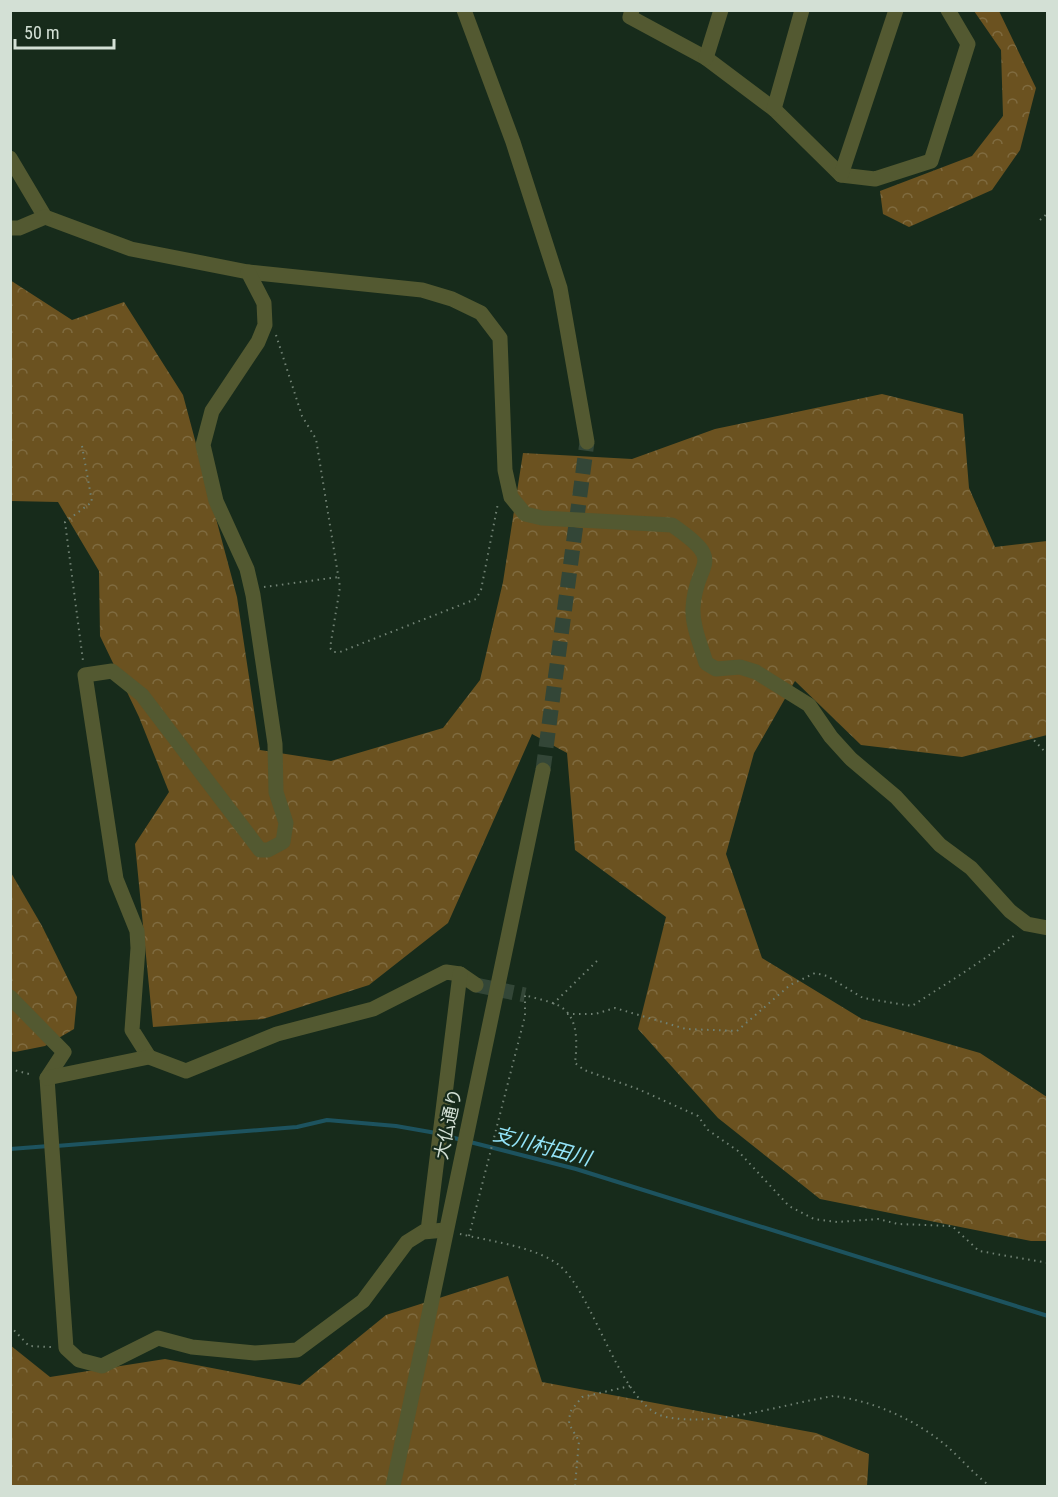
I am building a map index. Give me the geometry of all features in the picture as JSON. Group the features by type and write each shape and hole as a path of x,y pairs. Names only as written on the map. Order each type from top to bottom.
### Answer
{"street":[{"path":"464,10 513,142 560,288 586,442"},
{"path":"632,10 630,17 706,58 774,110 841,175 875,179 931,161 968,44 948,10"},
{"path":"706,58 721,10"},
{"path":"774,110 802,10"},
{"path":"841,175 896,10"},
{"path":"10,158 45,217 131,249 248,272 422,290 452,299 481,313 500,338 505,470 511,497 525,513 542,518 672,525 689,537 702,549 706,565 693,608 706,663 716,669 740,668 756,672 809,705 831,737 851,759 896,797 940,845 971,868 989,890 1027,924 1047,928"},
{"path":"10,228 19,228 45,217"},
{"path":"149,1057 132,1030 138,948 137,931 116,879 85,675 112,671 142,695 260,850 268,850 282,842 286,823 276,792 275,744 252,589 247,570 216,501 203,445 212,411 258,342 265,319 264,303 248,272"},
{"name":"大仏通り","path":"393,1486 543,770"},
{"path":"47,1078 149,1057 186,1071 277,1034 373,1009 446,972 460,974 476,985"},
{"path":"428,1231 460,974"},
{"path":"10,997 64,1052 47,1078 66,1348 79,1360 102,1366 158,1338 192,1347 255,1353 297,1350 363,1301 407,1242 423,1232 445,1230"}],"path":[{"path":"1040,220 1047,213"},
{"path":"265,319 273,327 302,416 316,439 339,577 338,613 330,648 333,652 340,652 476,599 481,590 498,502"},
{"path":"82,446 92,502 65,522 85,675"},
{"path":"252,589 339,577"},
{"path":"1030,736 1047,755"},
{"path":"567,1014 595,1014 615,1008 686,1029 737,1031 790,984 815,973 827,976 863,998 912,1006 953,977 987,958 1027,924"},
{"path":"553,1004 599,959"},
{"path":"469,1236 525,1016 525,995 561,1007 567,1014 577,1036 575,1063 584,1070 638,1089 698,1116 708,1130 738,1151 789,1206 814,1219 837,1222 878,1219 898,1224 952,1226 979,1251 1047,1263"},
{"path":"10,1069 47,1078"},
{"path":"445,1230 545,1256 561,1267 578,1290 630,1386 643,1402 663,1416 691,1420 834,1396 853,1398 880,1407 925,1431 948,1447 990,1486"},
{"path":"10,1326 29,1346 66,1348"},
{"path":"574,1486 579,1442 569,1424 570,1412 582,1397 630,1386"}],"green space":[{"path":"974,11 999,11 1036,88 1020,150 992,190 909,227 883,214 880,191 972,156 1003,116 1001,50"},
{"path":"10,280 72,320 124,302 183,395 237,597 260,750 331,761 443,728 480,680 503,582 523,453 632,459 715,429 882,394 963,414 969,488 995,547 1047,541 1047,735 962,757 861,745 795,681 754,753 726,854 762,958 862,1019 980,1053 1047,1097 1047,1241 1031,1241 820,1199 718,1118 638,1029 666,917 575,850 567,753 532,734 448,923 369,985 263,1019 153,1027 135,844 169,792 139,717 100,636 99,571 58,502 11,501"},
{"path":"10,871 42,926 77,997 74,1029 45,1046 15,1052 10,1051"},
{"path":"508,1276 542,1382 816,1433 869,1454 867,1486 11,1486 10,1345 50,1377 165,1359 300,1385 386,1315"}],"waterway":[{"name":"支川村田川","path":"56,1146 297,1127 327,1120 396,1126 436,1133"},
{"name":"支川村田川","path":"443,1135 462,1140"},
{"name":"支川村田川","path":"470,1142 576,1169 1048,1316"},
{"name":"支川村田川","path":"10,1149 49,1146"}],"tunnel":[{"path":"543,770 587,442"},
{"path":"476,985 525,995"}]}
